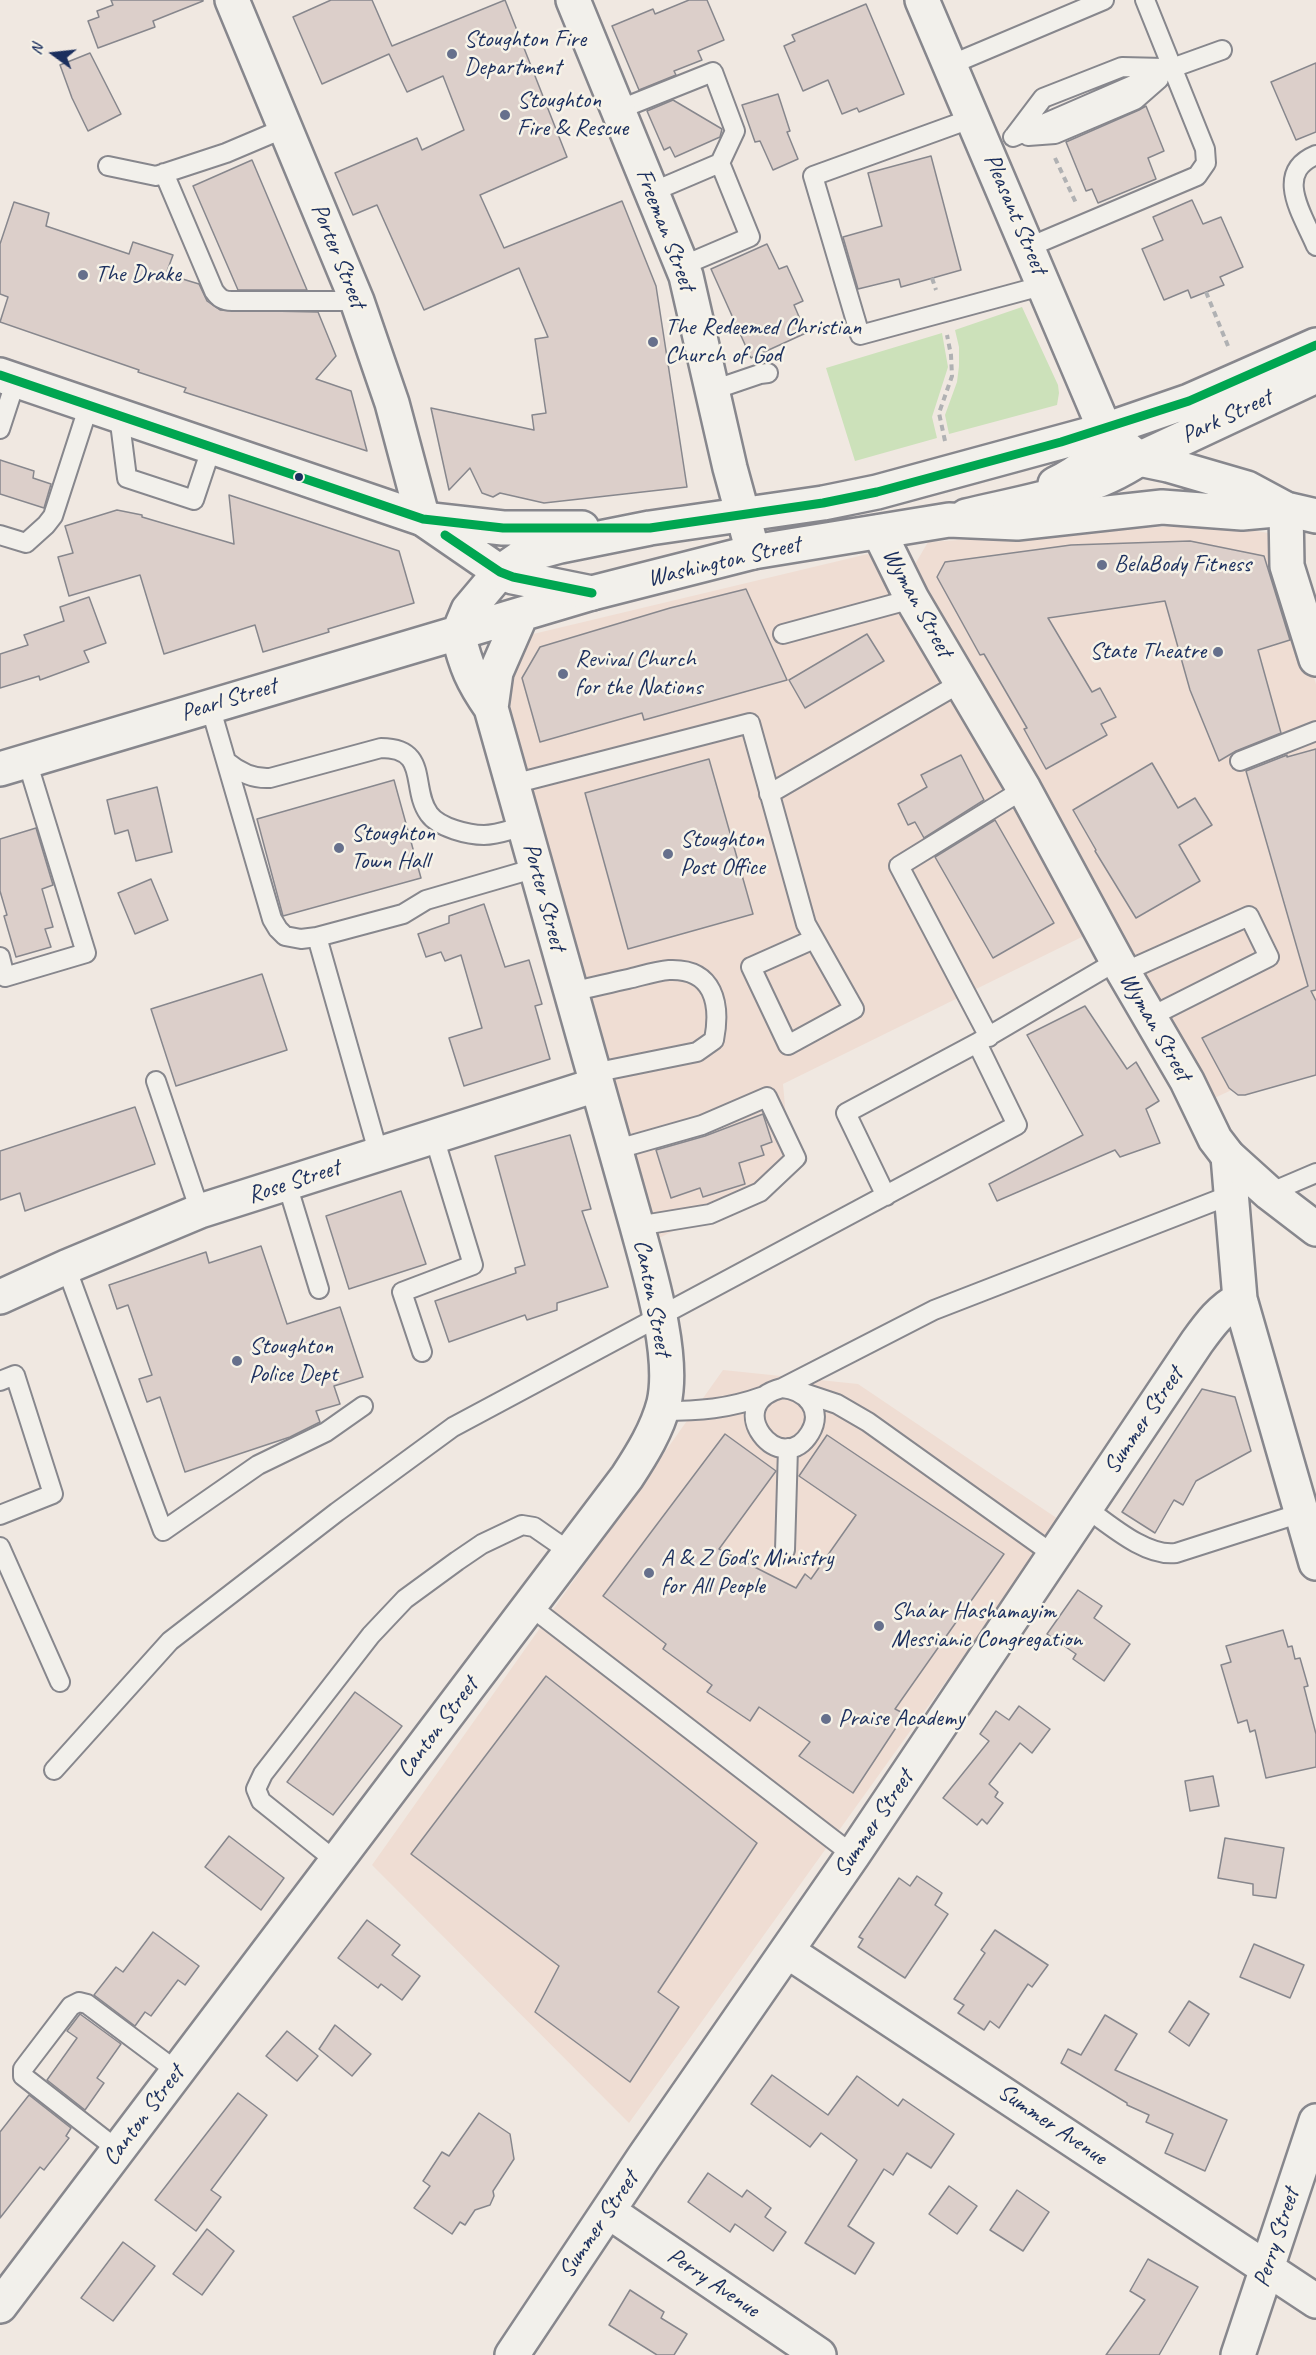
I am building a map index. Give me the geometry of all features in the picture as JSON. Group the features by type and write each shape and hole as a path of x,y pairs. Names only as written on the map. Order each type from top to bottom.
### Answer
{"main road":[{"name":"Porter Street","path":"232,0 357,301 392,404 423,519"},
{"name":"Freeman Street","path":"573,0 682,266 730,468"},
{"name":"Pleasant Street","path":"922,0 973,118 1000,143 1029,247 1105,430"},
{"name":"Park Street","path":"1189,401 1316,345"},
{"name":"Park Street","path":"1139,459 1316,376"},
{"name":"Washington Street","path":"8,377 423,519 503,528 650,528"},
{"name":"Washington Street","path":"500,572 523,556 560,546 650,528 823,503 877,492 1105,430 1189,401"},
{"name":"Washington Street","path":"1004,507 1076,473 1094,455 1105,430"},
{"path":"1105,430 1139,459 1247,488 1301,513 1287,566 1316,659"},
{"name":"Washington Street","path":"423,519 500,572 513,577 592,593 753,552 949,520 1058,495 1117,474 1139,459"},
{"name":"Washington Street","path":"730,468 743,514"},
{"name":"Washington Street","path":"949,520 1017,523 1162,507 1242,513 1301,513"},
{"path":"743,514 753,552"},
{"name":"Wyman Street","path":"879,532 912,599 1024,789 1120,966 1187,1081 1215,1138 1228,1156 1233,1194 1240,1299 1316,1563"},
{"path":"458,634 468,610 500,572"},
{"name":"Pearl Street","path":"14,765 592,593"},
{"name":"Porter Street","path":"491,708 496,672 521,615"},
{"name":"Porter Street","path":"458,634 470,674 491,708 595,1079"},
{"name":"Rose Street","path":"0,1298 66,1267 200,1211 434,1137 595,1079"},
{"name":"Canton Street","path":"0,2306 530,1606 639,1458 661,1411 667,1377 659,1318 637,1226 595,1079"},
{"path":"1228,1156 1269,1193 1316,1229"},
{"name":"Summer Street","path":"512,2355 608,2211 853,1855 1207,1328 1227,1306 1240,1299"},
{"name":"Summer Avenue","path":"787,1951 1316,2301"},
{"name":"Perry Street","path":"1238,2355 1316,2121"},
{"name":"Perry Avenue","path":"608,2211 819,2355"}],"lane":[{"path":"950,65 1104,0"},
{"path":"1029,247 1197,176 1206,163 1205,149 1145,0"},
{"path":"1000,143 1043,98 1122,67 1172,68 1222,50"},
{"path":"1000,143 1055,134 1135,100 1172,68"},
{"path":"618,110 713,72 735,131 720,163 652,192"},
{"path":"973,118 813,176 860,335 1045,285"},
{"path":"108,166 156,176 226,153 285,128"},
{"path":"1316,155 1299,165 1294,175 1293,188 1316,246"},
{"path":"682,266 750,237 720,163"},
{"path":"164,173 218,297 225,301 357,301"},
{"path":"712,390 768,373"},
{"path":"0,429 8,377"},
{"path":"104,410 126,478 194,500 212,446"},
{"path":"0,535 26,543 50,520 104,410"},
{"path":"783,634 912,599"},
{"path":"769,794 962,681"},
{"path":"210,706 272,919 285,936 301,939 318,937 403,914 426,900 536,868"},
{"path":"513,784 750,723 806,924 854,1009 788,1045 750,967 814,939"},
{"path":"1240,761 1316,731"},
{"path":"227,762 238,770 263,778 381,748 396,749 403,751 413,762 425,806 429,814 437,821 455,829 486,836 525,826"},
{"path":"0,957 5,977 86,953 14,765"},
{"path":"54,1770 170,1641 453,1427 1017,1125 983,1040 899,866 1024,789"},
{"path":"885,1196 846,1113 1120,966 1249,916 1269,957 1150,1017"},
{"path":"318,937 380,1155"},
{"path":"570,992 668,970 685,971 702,979 711,989 717,1003 714,1040 696,1052 595,1079"},
{"path":"156,1081 200,1211"},
{"path":"615,1150 702,1125 767,1097 796,1158 760,1192 710,1214 637,1226"},
{"path":"422,1352 402,1293 473,1265 434,1137"},
{"path":"1269,1193 1316,1173"},
{"path":"286,1184 319,1289"},
{"path":"661,1411 702,1411 736,1406 764,1396 934,1310 1233,1194"},
{"path":"66,1267 163,1531 258,1465 326,1432 363,1406"},
{"path":"0,1381 15,1375 53,1494 0,1515"},
{"path":"782,1388 837,1404 868,1422 1054,1555"},
{"path":"764,1396 755,1413 758,1432 773,1446 788,1448 801,1443 813,1428 815,1418 813,1408 801,1392"},
{"path":"785,1550 788,1448"},
{"path":"1086,1508 1147,1548 1162,1554 1176,1553 1301,1513"},
{"path":"337,1862 261,1801 256,1789 263,1774 371,1635 405,1599 457,1561 482,1544 522,1525 534,1527 570,1552"},
{"path":"0,1547 60,1682"},
{"path":"530,1606 853,1855"},
{"path":"118,2150 23,2076 23,2069 71,2006 79,2002 87,2004 178,2072"}],"path":[{"path":"1050,147 1085,224"},
{"path":"1206,292 1228,346"},
{"path":"942,313 953,368 949,387 939,413 945,442"}],"shaded area":[{"path":"1209,524 1269,533 1316,684 1316,1051 1210,1100 914,566 928,542"},
{"path":"872,553 1092,932 783,1084 791,1173 659,1238 505,695 529,635"},
{"path":"723,1370 858,1384 1061,1521 629,2123 372,1865"}],"green space":[{"path":"1022,307 1058,385 1057,405 949,434 945,415 957,382 959,366 959,347 955,330"},
{"path":"942,333 948,367 932,417 937,438 855,461 826,368"}],"building":[{"path":"111,0 203,1 153,21 155,27 98,48 88,21 99,17 97,11 113,5"},
{"path":"331,0 372,0 392,46 505,0 567,157 480,195 504,248 622,201 656,286 687,487 544,503 500,493 493,497 482,493 470,468 449,490 431,408 534,430 532,415 546,413 535,339 548,337 519,268 424,310 377,205 353,215 335,173 417,138 422,150 464,130 443,76 407,92 389,54 322,84 293,17"},
{"path":"689,0 707,0 724,40 698,51 702,60 674,71 676,75 639,90 612,26 653,9 655,14"},
{"path":"866,4 904,94 859,112 857,108 842,114 828,80 803,91 784,46 795,41 792,35"},
{"path":"90,53 121,114 88,131 72,98 60,65"},
{"path":"1316,63 1316,132 1296,140 1271,82"},
{"path":"778,94 790,131 787,132 798,159 773,170 760,141 755,142 742,105"},
{"path":"673,100 722,129 720,137 675,157 670,147 664,150 647,111"},
{"path":"1146,106 1164,151 1148,158 1156,179 1098,203 1092,189 1086,191 1066,142"},
{"path":"931,156 961,270 901,287 899,279 858,289 843,237 882,226 868,173"},
{"path":"252,160 307,290 238,290 193,186"},
{"path":"1192,200 1203,224 1221,217 1243,267 1220,277 1224,285 1191,298 1188,290 1164,300 1142,249 1163,240 1153,217"},
{"path":"14,202 49,213 46,226 129,254 133,242 173,255 166,274 199,284 207,301 220,310 318,312 336,356 316,379 351,391 367,451 184,392 186,388 138,372 139,370 0,322 8,297 0,294 0,244"},
{"path":"767,244 779,269 787,266 803,301 794,305 806,333 751,358 711,269"},
{"path":"0,460 34,471 33,478 51,484 44,508 0,494"},
{"path":"229,495 399,551 414,603 328,629 329,632 263,652 255,625 164,654 140,575 69,596 58,557 73,553 65,526 117,510 142,515 142,517 234,544"},
{"path":"1190,541 1264,556 1290,640 1258,650 1281,733 1236,751 1219,761 1190,690 1165,601 1048,618 1092,692 1100,688 1116,717 1101,724 1107,735 1046,769 1024,729 1027,728 984,654 980,655 937,577 945,562 1071,545"},
{"path":"746,589 787,680 644,720 642,713 540,742 522,678 540,647 670,608"},
{"path":"89,597 106,643 84,651 89,662 40,680 39,676 0,688 0,654 28,645 24,635 64,621 60,607"},
{"path":"867,634 884,661 805,708 789,680"},
{"path":"1316,749 1316,990 1311,991 1316,1001 1316,1075 1238,1095 1229,1088 1202,1038 1308,986 1246,771 1287,755 1287,757"},
{"path":"961,755 984,800 924,838 915,822 908,825 898,804 927,787 921,775"},
{"path":"709,759 753,914 628,949 585,793"},
{"path":"1152,763 1178,808 1195,798 1212,825 1179,845 1200,881 1136,918 1073,810"},
{"name":"Stoughton Town Hall","path":"394,780 421,878 283,916 257,819"},
{"path":"157,787 172,852 136,861 128,830 115,834 107,800"},
{"path":"995,820 1054,923 993,958 935,857"},
{"path":"36,828 53,885 42,889 53,927 45,929 51,947 16,957 4,916 7,915 0,891 0,839"},
{"path":"151,879 168,920 135,934 118,893"},
{"path":"484,904 505,967 529,960 542,1004 535,1006 550,1059 464,1086 449,1038 482,1028 461,955 445,961 441,952 426,957 418,934 449,923 449,916"},
{"path":"262,974 287,1050 176,1086 151,1009"},
{"path":"1085,1006 1127,1069 1136,1062 1159,1101 1146,1109 1160,1143 1120,1157 1115,1150 997,1201 989,1184 1083,1135 1027,1035"},
{"path":"135,1107 155,1164 25,1211 20,1193 0,1200 0,1151"},
{"path":"763,1114 772,1142 761,1146 764,1155 739,1163 745,1184 703,1197 700,1188 671,1198 656,1150 705,1136"},
{"path":"570,1135 591,1209 582,1211 608,1287 557,1303 557,1310 527,1320 525,1315 449,1342 435,1301 516,1273 515,1268 525,1265 495,1156"},
{"path":"401,1191 426,1264 349,1289 326,1216"},
{"path":"261,1246 287,1324 340,1307 363,1377 334,1386 340,1404 316,1411 320,1422 290,1437 185,1472 160,1397 147,1402 139,1379 152,1375 128,1305 117,1309 109,1285 206,1252 209,1263"},
{"path":"1202,1389 1235,1397 1251,1451 1196,1481 1183,1505 1174,1500 1155,1533 1122,1512"},
{"path":"725,1434 776,1471 719,1549 796,1588 805,1574 811,1579 856,1515 799,1476 827,1435 1004,1554 895,1709 905,1714 853,1793 799,1756 810,1742 759,1707 750,1721 707,1692 712,1685 663,1649 666,1644 603,1596"},
{"path":"1078,1590 1102,1606 1094,1618 1130,1644 1104,1681 1073,1659 1076,1654 1047,1634"},
{"path":"1283,1630 1288,1647 1292,1646 1295,1659 1300,1658 1308,1686 1304,1687 1316,1734 1316,1767 1266,1778 1255,1730 1250,1732 1247,1720 1238,1723 1221,1665 1231,1662 1226,1646"},
{"path":"546,1676 757,1843 658,1992 679,2007 630,2082 535,2012 559,1966 411,1854"},
{"path":"355,1692 402,1726 333,1815 287,1782"},
{"path":"1019,1706 1050,1729 1032,1753 1020,1743 989,1784 998,1792 995,1797 1003,1803 987,1824 982,1819 977,1825 943,1798 989,1741 980,1734 996,1711 1009,1720"},
{"path":"1213,1776 1219,1806 1190,1811 1185,1781"},
{"path":"229,1836 284,1878 261,1910 205,1867"},
{"path":"1225,1838 1284,1848 1276,1898 1253,1895 1253,1884 1218,1878"},
{"path":"917,1876 942,1893 935,1905 948,1914 905,1978 858,1947 863,1939 859,1937 899,1878 910,1886"},
{"path":"367,1920 400,1945 392,1955 420,1976 402,2000 381,1984 378,1988 338,1958"},
{"path":"995,1930 1048,1965 1032,1987 1028,1984 999,2028 990,2021 984,2030 958,2013 964,2005 954,1999 985,1953 981,1950"},
{"path":"153,1932 199,1966 185,1985 178,1980 151,2016 145,2012 135,2026 94,1995 116,1967 123,1972"},
{"path":"1254,1944 1304,1965 1290,1998 1240,1977"},
{"path":"1189,2001 1209,2014 1189,2046 1169,2032"},
{"path":"80,2014 121,2044 97,2078 104,2083 85,2110 47,2080 77,2038 67,2031"},
{"path":"1105,2015 1137,2034 1115,2070 1227,2120 1205,2171 1165,2153 1173,2134 1146,2122 1149,2115 1127,2105 1061,2063 1068,2049 1081,2055"},
{"path":"335,2025 371,2054 352,2076 319,2049"},
{"path":"287,2031 318,2056 297,2081 266,2056"},
{"path":"772,2075 828,2115 857,2076 898,2106 903,2099 954,2134 931,2168 907,2153 893,2175 884,2169 848,2226 874,2243 855,2274 805,2243 857,2160 821,2133 810,2147 751,2104"},
{"path":"238,2093 267,2115 211,2190 221,2197 196,2231 155,2200"},
{"path":"29,2095 71,2128 66,2136 69,2138 44,2170 40,2167 0,2218 0,2132"},
{"path":"479,2113 510,2134 514,2159 493,2191 494,2196 490,2205 475,2210 465,2225 460,2222 452,2234 414,2208 430,2186 423,2181 442,2152 449,2156"},
{"path":"708,2173 742,2197 747,2190 771,2208 765,2217 786,2232 773,2251 735,2224 730,2232 688,2202"},
{"path":"949,2186 977,2206 957,2234 929,2214"},
{"path":"1017,2190 1049,2212 1023,2251 990,2230"},
{"path":"207,2229 234,2251 202,2295 173,2274"},
{"path":"123,2242 155,2266 113,2321 81,2298"},
{"path":"1148,2259 1198,2287 1159,2355 1106,2355 1145,2300 1130,2291"},
{"path":"630,2290 664,2312 661,2318 687,2334 674,2355 657,2355 609,2325"}],"transit line":[{"path":"0,375 423,519 503,528 650,528 823,503 877,492 1061,442 1189,401 1316,345"},
{"path":"445,535 500,572 513,577 592,593"}],"place":[{"name":"Stoughton Fire Department","path":"452,54"},
{"name":"Stoughton Fire & Rescue","path":"505,115"},
{"name":"The Drake","path":"83,275"},
{"name":"The Redeemed Christian Church of God","path":"653,342"},
{"name":"BelaBody Fitness","path":"1102,565"},
{"name":"State Theatre","path":"1218,652"},
{"name":"Revival Church for the Nations","path":"563,674"},
{"name":"Stoughton Town Hall","path":"339,848"},
{"name":"Stoughton Post Office","path":"668,854"},
{"name":"Stoughton Police Dept","path":"237,1361"},
{"name":"A & Z God's Ministry for All People","path":"649,1573"},
{"name":"Sha'ar Hashamayim Messianic Congregation","path":"879,1626"},
{"name":"Praise Academy","path":"826,1719"}]}
